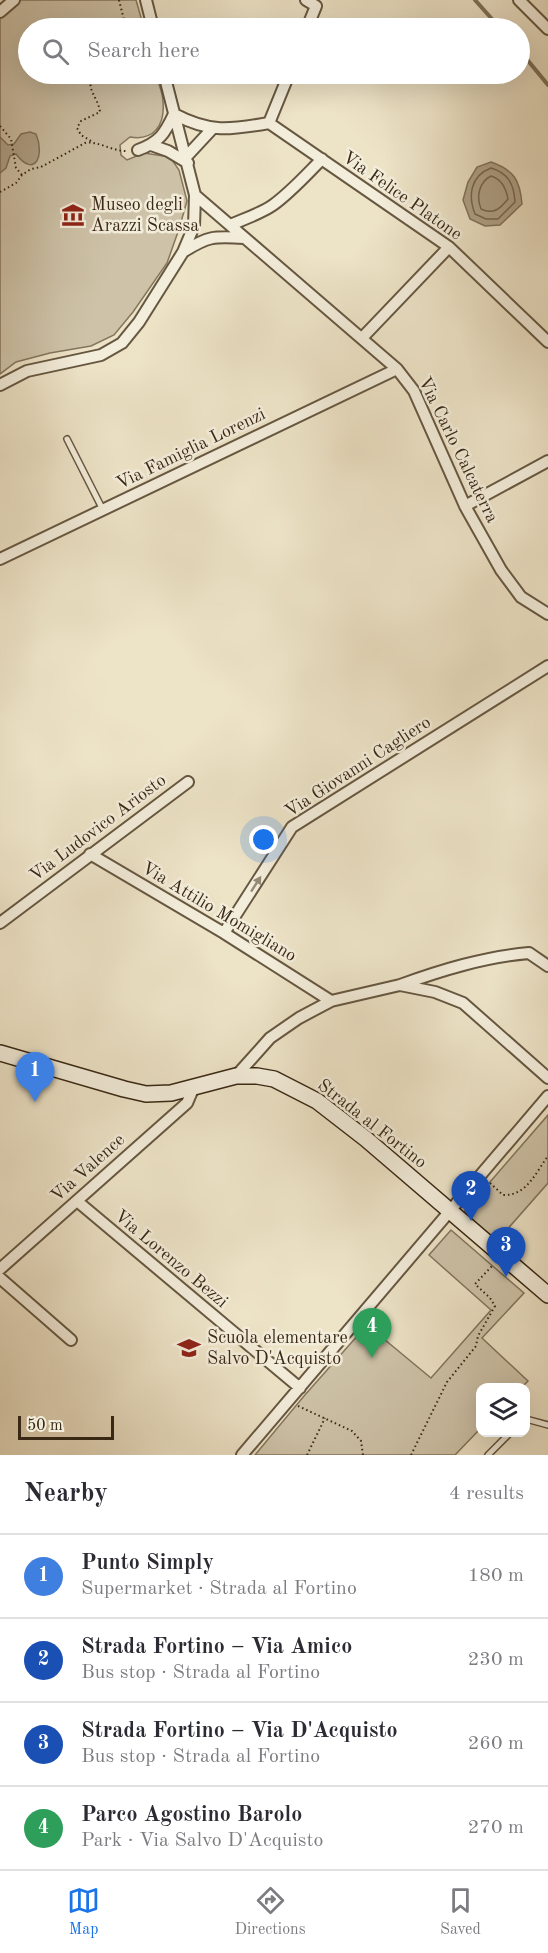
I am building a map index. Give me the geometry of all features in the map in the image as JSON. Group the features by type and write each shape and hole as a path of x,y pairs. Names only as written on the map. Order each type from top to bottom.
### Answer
{"street":[{"path":"0,12 14,0"},
{"path":"146,0 150,18"},
{"path":"306,0 316,6 311,18"},
{"path":"519,0 548,29"},
{"path":"0,385 27,371 100,354 122,344 139,322 183,252 194,226 195,195 166,84"},
{"path":"174,114 191,123 212,129 269,123 285,84"},
{"path":"138,150 151,145 165,133 174,114"},
{"name":"Via Felice Platone","path":"269,123 449,247 548,342"},
{"path":"187,160 212,129"},
{"path":"151,145 187,160"},
{"path":"230,225 272,206 322,159"},
{"name":"Via Carlo Calcaterra","path":"195,195 397,369 414,391 465,506 501,570 521,597 548,614"},
{"path":"183,252 203,239 218,236 245,238"},
{"path":"362,338 449,247"},
{"name":"Via Famiglia Lorenzi","path":"0,559 397,369"},
{"path":"465,506 548,461"},
{"name":"Via Giovanni Cagliero","path":"224,933 292,827 548,666"},
{"name":"Via Ludovico Ariosto","path":"0,923 188,782"},
{"name":"Via Attilio Momigliano","path":"90,854 224,933 331,1000"},
{"path":"236,1076 270,1038 298,1018 331,1000 400,986 437,972 501,956 529,953 548,966"},
{"path":"400,986 435,992 463,1003 548,1078"},
{"name":"Strada al Fortino","path":"0,1053 146,1094 194,1089 236,1076 274,1079 317,1101 366,1139 548,1295"},
{"name":"Via Valence","path":"0,1269 187,1102 194,1089"},
{"path":"242,1455 548,1096"},
{"name":"Via Lorenzo Bezzi","path":"77,1201 300,1388"},
{"path":"0,1278 71,1340"}],"lane":[{"path":"67,439 103,510"},
{"path":"530,1420 548,1425"},
{"path":"488,1455 506,1437"}],"path":[{"path":"119,0 124,18"},
{"path":"90,84 90,92 97,101 100,112 81,121 77,128 81,135 104,147 121,152 138,150"},
{"path":"0,126 11,143 16,168 22,175"},
{"path":"0,192 16,183 22,175 91,141"},
{"path":"481,1175 503,1195 517,1193 529,1183 548,1156"},
{"path":"411,1455 447,1382 476,1346 478,1336 492,1314 495,1306 475,1284 487,1272"},
{"path":"287,1403 352,1431 361,1441 363,1455"},
{"path":"307,1455 325,1418"}],"shaded area":[{"path":"18,0 136,0 141,18 18,18 18,84 159,84 163,99 160,124 152,134 138,138 130,137 120,145 121,155 127,160 144,153 170,157 179,170 187,201 167,263 114,335 91,346 16,362 0,374 0,15"},
{"path":"548,1115 548,1183 497,1241 464,1212"},
{"path":"451,1230 524,1293 482,1338 528,1381 526,1383 476,1383 476,1433 455,1455 255,1455 367,1325 431,1378 491,1310 429,1255"}],"water":[{"path":"30,132 36,134 39,142 39,156 36,161 28,164 16,154 10,156 6,168 0,173 0,137 8,145 14,144 21,134"},
{"path":"491,162 510,172 514,177 520,188 522,204 500,225 485,226 470,219 463,200 468,182 477,167"}],"waterway":[{"path":"475,0 491,18"},
{"path":"530,63 548,85"}],"place":[{"name":"Museo degli Arazzi Scassa","path":"73,215"},
{"name":"Punto Simply","path":"35,1102"},
{"name":"Strada Fortino – Via Amico","path":"471,1221"},
{"name":"Strada Fortino – Via D'Acquisto","path":"506,1277"},
{"name":"Scuola elementare Salvo D'Acquisto","path":"189,1348"},
{"name":"Parco Agostino Barolo","path":"372,1358"}]}
